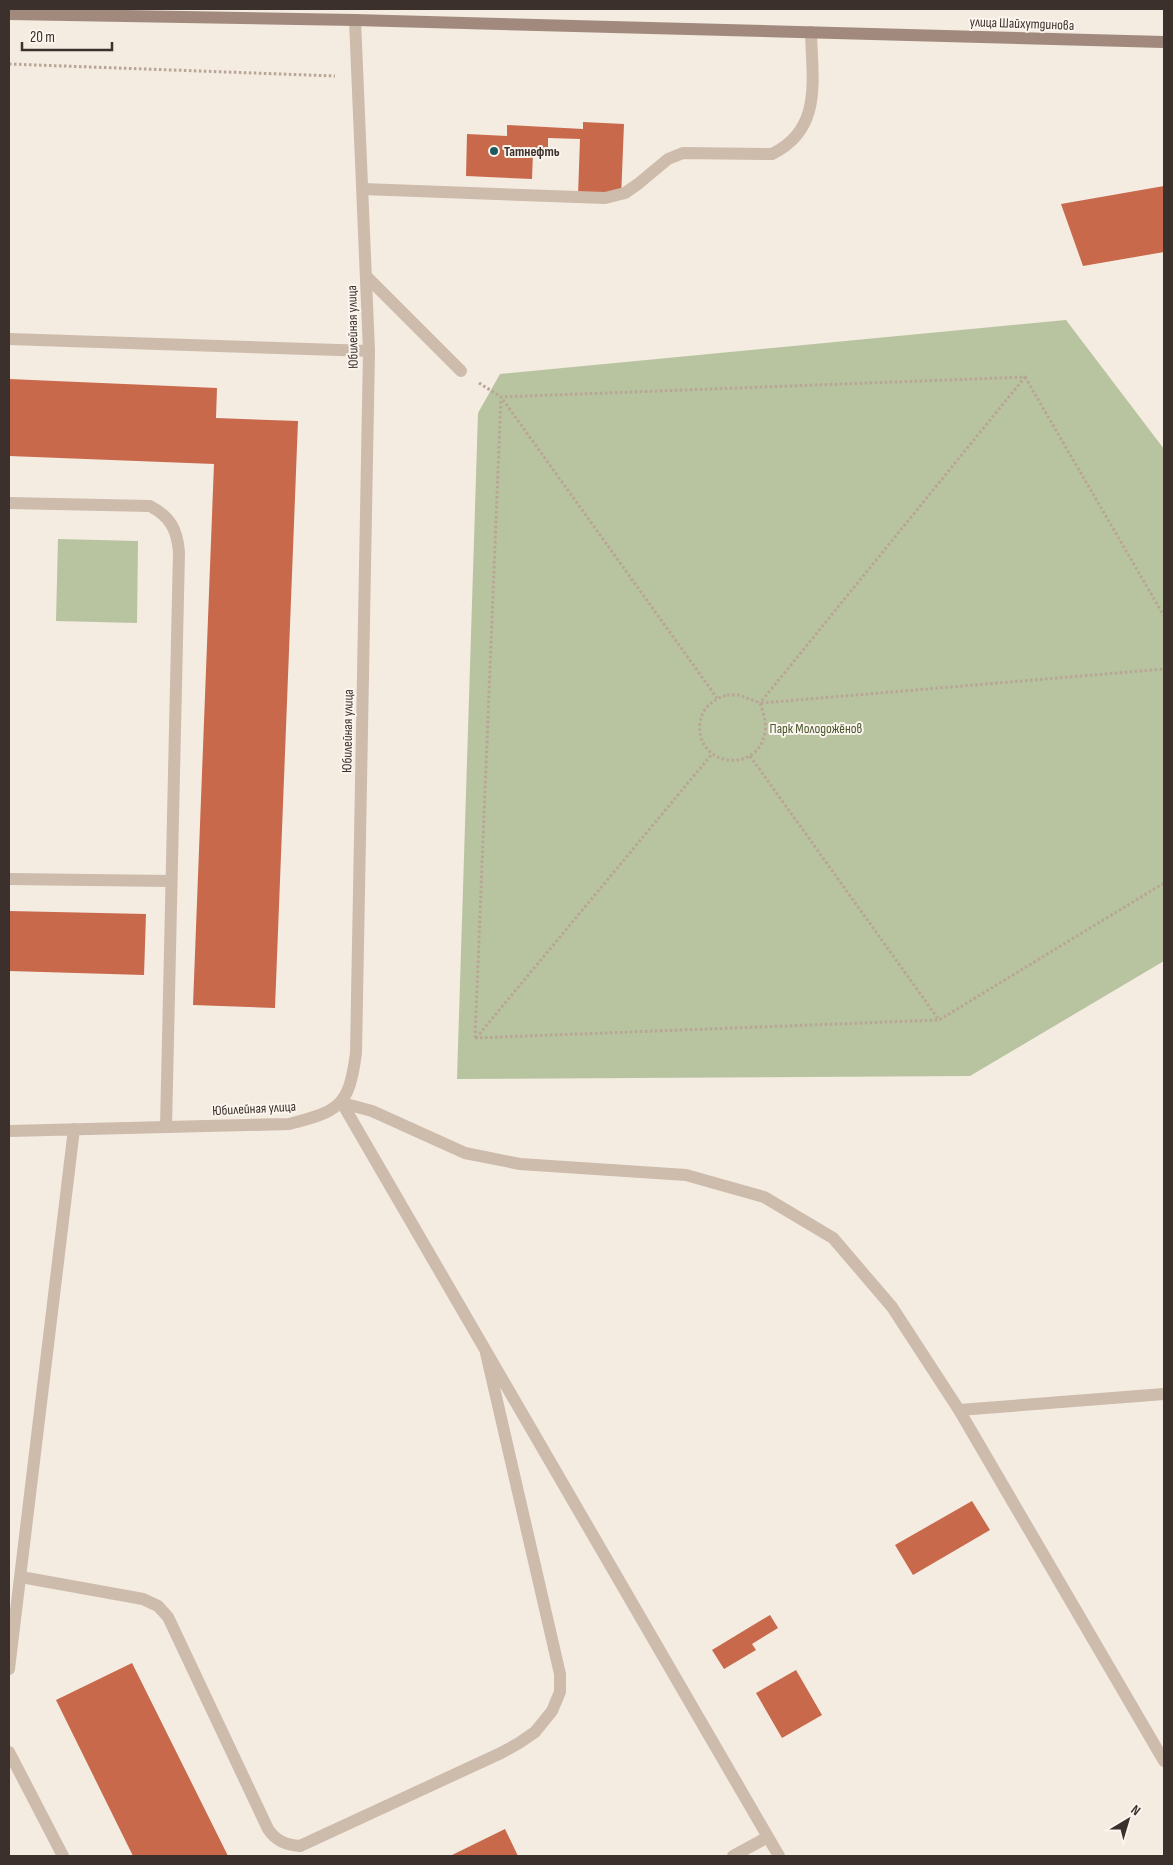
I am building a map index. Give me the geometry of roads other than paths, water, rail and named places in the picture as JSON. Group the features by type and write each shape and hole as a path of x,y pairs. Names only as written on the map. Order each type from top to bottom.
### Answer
{"main road":[{"name":"улица Шайхутдинова","path":"9,14 355,20 1164,42"}],"street":[{"name":"Юбилейная улица","path":"9,1130 289,1124 318,1117 342,1103 352,1080 356,1053 369,351 355,20"},
{"path":"363,189 605,198 625,193 668,160 683,153 772,154 784,148 796,137 807,121 812,102 811,32"},
{"path":"367,277 461,371"},
{"path":"9,339 369,351"},
{"path":"9,503 150,506 162,512 171,523 178,538 166,1126"},
{"path":"9,879 172,882"},
{"path":"342,1103 779,1856"},
{"path":"342,1103 372,1111 465,1153 520,1164 686,1175 764,1197 832,1238 892,1307 959,1410 1164,1761"},
{"path":"9,1669 74,1129"},
{"path":"21,1577 143,1599 158,1606 168,1617 272,1836 289,1846 300,1846 501,1753 535,1732 552,1711 560,1692 560,1674 484,1348"},
{"path":"959,1410 1164,1394"},
{"path":"9,1752 63,1856"},
{"path":"733,1856 768,1837"}],"place":[{"name":"Татнефть","path":"494,151"}],"park label":[{"name":"Парк Молодожёнов","path":"816,728"}]}
